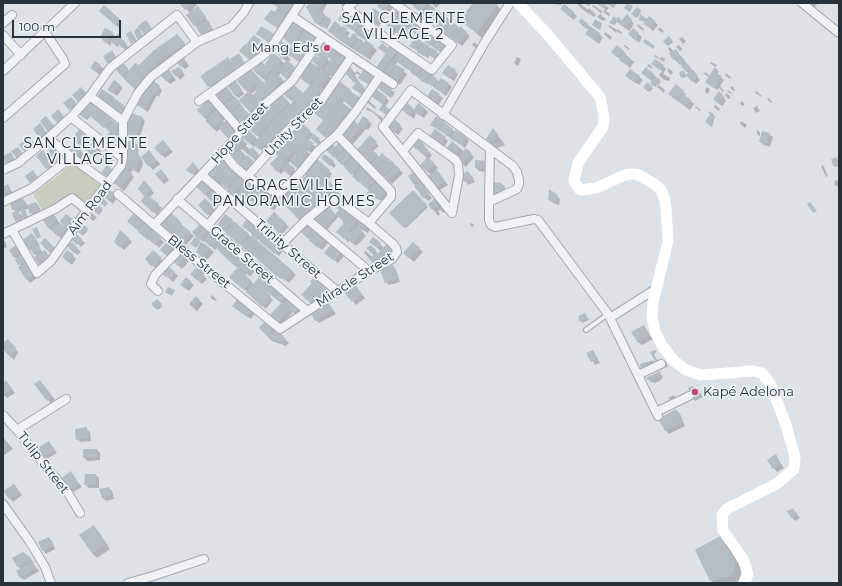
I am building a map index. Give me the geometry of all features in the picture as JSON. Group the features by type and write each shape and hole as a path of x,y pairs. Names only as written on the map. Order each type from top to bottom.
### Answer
{"street":[{"path":"124,158 123,122 138,93 151,77 197,42 231,27 244,12 249,3"},
{"path":"199,101 264,55 270,49 300,3"},
{"path":"352,3 347,8 384,37 432,70 452,45 394,3"},
{"path":"443,114 485,42 510,3"},
{"path":"518,3 549,36 600,97 604,117 603,127 578,163 574,181 580,190 596,188 625,175 632,174 639,175 654,184 661,190 664,197 668,241 652,316 655,332 663,347 674,361 686,370 701,375 753,371 762,373 770,383 786,425 795,457 794,469 778,483 726,509 722,515 723,530 743,560 748,574 744,583"},
{"path":"802,3 839,33"},
{"path":"3,71 45,32 72,4"},
{"path":"3,23 12,15"},
{"path":"3,170 18,163 48,138 71,117 90,96 110,68 177,15 197,42"},
{"path":"292,16 393,84"},
{"path":"3,118 65,64 64,59 45,32"},
{"path":"3,35 20,55"},
{"name":"Hope Street","path":"154,225 177,199 202,175 266,103 292,81 322,37"},
{"name":"Unity Street","path":"247,177 288,130 321,101 352,56"},
{"path":"223,152 234,166 247,177 277,193 280,192 301,172 318,151 337,135 356,111 380,76"},
{"path":"403,151 418,133 456,160 459,175 452,212 383,127 411,90 513,166 517,172 519,184 517,189 489,202"},
{"path":"209,94 241,131"},
{"path":"90,96 123,122"},
{"path":"71,117 124,158"},
{"path":"337,135 391,191 391,197 369,223"},
{"path":"48,138 108,184"},
{"path":"490,149 489,220 491,225 495,227 534,219 538,220 609,316 657,414 689,396"},
{"path":"3,202 32,188 71,157"},
{"name":"Aim Road","path":"12,230 37,273 51,261 87,210 121,166 124,158"},
{"name":"Trinity Street","path":"202,175 338,292"},
{"name":"Bless Street","path":"118,194 180,248 280,329"},
{"name":"Miracle Street","path":"280,329 392,259 397,252 393,244 369,223 334,197 307,219"},
{"path":"3,234 55,209 72,198 87,210"},
{"name":"Grace Street","path":"177,199 307,311"},
{"path":"208,225 230,199"},
{"path":"282,244 307,219 370,272"},
{"path":"158,291 151,284 155,275 180,248"},
{"path":"609,316 657,288"},
{"path":"638,376 661,364"},
{"path":"17,430 66,399"},
{"name":"Tulip Street","path":"3,414 68,493 80,513"},
{"path":"3,504 30,542 45,567 51,583"},
{"path":"128,583 204,559"}],"lane":[{"path":"586,330 609,316"}],"green space":[{"path":"73,162 104,183 86,205 72,194 44,213 33,194 59,175"}],"building":[{"path":"179,3 193,3 185,10"},
{"path":"271,3 294,3 288,13 286,12 284,19 277,28 264,19 271,10 275,12 278,7"},
{"path":"308,3 323,3 319,9"},
{"path":"379,3 390,3 385,12 377,6"},
{"path":"418,3 428,3 420,12 414,7"},
{"path":"473,3 498,4 476,33 459,20"},
{"path":"596,3 605,3 606,4 603,8"},
{"path":"605,3 614,3 616,4 614,8"},
{"path":"627,3 633,6 630,12 624,8"},
{"path":"309,4 320,11 314,21 306,7"},
{"path":"430,4 435,9 428,18 422,14"},
{"path":"564,4 574,12 570,17 560,9"},
{"path":"104,5 120,19 115,25 99,11"},
{"path":"198,6 206,17 194,26 186,15"},
{"path":"398,7 406,13 399,23 391,17"},
{"path":"637,7 641,10 635,17 631,14"},
{"path":"374,8 381,14 375,24 366,17"},
{"path":"437,10 443,14 435,24 430,21"},
{"path":"321,11 325,14 319,25 314,22"},
{"path":"341,14 349,17 345,26 338,20"},
{"path":"407,14 413,18 407,28 401,24"},
{"path":"627,14 632,20 625,28 619,24"},
{"path":"640,14 647,19 649,16 655,21 650,28 643,24 645,22 639,20"},
{"path":"444,15 450,20 442,31 436,26"},
{"path":"326,16 331,19 325,28 321,25"},
{"path":"614,16 616,19 618,17 621,19 618,23 615,21 613,24 609,23"},
{"path":"353,18 360,22 354,31 347,27"},
{"path":"391,18 398,24 390,33 388,31 390,28 386,25"},
{"path":"581,18 589,25 586,29 579,22"},
{"path":"414,19 421,23 415,33 408,28"},
{"path":"595,19 602,23 598,29 592,25"},
{"path":"146,20 153,30 145,36 138,26"},
{"path":"208,20 212,28 201,35 196,27"},
{"path":"293,21 304,28 293,46 282,37"},
{"path":"335,21 341,26 335,36 328,31"},
{"path":"451,21 458,26 449,37 443,32"},
{"path":"399,24 408,29 403,37 395,32"},
{"path":"422,25 428,29 422,39 416,35"},
{"path":"261,26 274,34 269,42 256,34"},
{"path":"343,26 347,29 344,34 350,38 353,33 358,37 350,47 335,37"},
{"path":"460,26 467,32 459,44 451,38"},
{"path":"590,26 600,33 595,41 585,34"},
{"path":"138,27 144,37 138,40 134,32"},
{"path":"359,27 366,32 362,38 355,34"},
{"path":"105,28 113,32 106,44 100,37"},
{"path":"306,28 318,37 315,41 314,40 299,62 291,56 296,50 294,49"},
{"path":"633,28 639,33 636,41 628,34"},
{"path":"131,31 137,41 131,44 126,34"},
{"path":"430,32 437,36 431,46 424,41"},
{"path":"118,34 127,44 122,48 116,41 113,44 110,41"},
{"path":"177,34 185,43 175,51 174,49 153,66 135,89 123,78 135,63 139,65 153,51"},
{"path":"254,35 267,45 259,55 256,53 251,61 239,51 245,44 246,45"},
{"path":"416,36 422,41 416,50 409,46"},
{"path":"669,36 672,41 666,45 663,41"},
{"path":"359,38 363,41 356,52 352,47"},
{"path":"439,38 447,44 440,52 433,46"},
{"path":"323,39 346,54 339,64 337,63 335,66 338,68 333,76 324,70 331,59 317,49"},
{"path":"645,39 655,46 653,49 643,42"},
{"path":"366,40 374,46 366,57 358,51"},
{"path":"281,41 294,49 290,55 277,47"},
{"path":"423,42 430,46 424,56 417,52"},
{"path":"382,43 388,48 392,43 399,48 380,73 375,69 386,54 378,48"},
{"path":"617,45 624,51 618,58 611,52"},
{"path":"431,47 438,52 434,58 426,53"},
{"path":"280,49 288,56 285,60 277,54"},
{"path":"401,49 407,54 400,64 394,60"},
{"path":"676,49 680,55 673,60 669,53"},
{"path":"112,50 116,57 107,63 103,56"},
{"path":"318,50 329,58 320,68 312,61 316,56 324,60 315,54"},
{"path":"239,53 246,65 208,87 200,76 228,57 234,66 230,59"},
{"path":"273,53 282,59 278,64 280,66 275,73 283,79 260,102 255,97 260,103 250,112 239,100 249,91 253,95 257,90 255,87 261,80 271,89 264,82 273,71 271,70 263,79 253,70 261,61 269,69 265,64"},
{"path":"624,53 631,59 626,65 619,60"},
{"path":"408,54 418,61 410,71 401,65"},
{"path":"183,55 186,62 181,67 176,62"},
{"path":"681,56 685,60 680,65 676,61"},
{"path":"655,59 664,65 660,70 651,64"},
{"path":"287,60 296,68 286,79 277,70"},
{"path":"95,61 101,65 96,72 90,68"},
{"path":"122,61 128,69 122,77 114,67"},
{"path":"392,61 396,64 388,75 384,72"},
{"path":"310,62 320,68 315,76 321,69 330,76 321,86 317,83 323,90 260,150 253,144 273,121 293,102 283,94 292,83 303,93 314,81 312,79 309,85 299,77"},
{"path":"686,62 691,68 686,72 681,66"},
{"path":"418,63 422,66 415,76 411,73"},
{"path":"166,65 173,76 166,81 157,72"},
{"path":"397,65 405,70 396,82 389,77"},
{"path":"448,65 456,70 450,79 442,73"},
{"path":"349,66 353,70 352,73 357,78 354,83 346,74"},
{"path":"425,66 432,72 423,82 416,76"},
{"path":"179,67 183,71 176,77 171,71"},
{"path":"365,67 373,76 368,84 358,78"},
{"path":"646,67 654,74 650,80 641,73"},
{"path":"715,67 718,70 716,73 722,76 714,88 705,82"},
{"path":"251,69 261,80 247,92 237,81"},
{"path":"630,69 640,76 635,83 625,76"},
{"path":"692,69 698,76 692,82 686,75"},
{"path":"683,70 686,75 681,78 679,73"},
{"path":"432,75 437,79 432,86 426,82"},
{"path":"657,77 661,81 653,86 650,82"},
{"path":"150,78 160,86 149,100 145,110 132,102"},
{"path":"441,78 449,83 443,93 434,88"},
{"path":"114,80 120,84 114,94 107,90"},
{"path":"235,80 242,91 235,96 227,85"},
{"path":"339,81 351,90 346,98 351,92 361,98 352,108 341,98 323,120 313,112 330,91 338,96 331,91"},
{"path":"357,81 363,85 358,92 352,88"},
{"path":"382,82 392,89 387,95 378,88"},
{"path":"647,82 652,86 648,92 643,87"},
{"path":"676,84 684,91 676,100 668,94"},
{"path":"226,86 233,95 222,104 215,95"},
{"path":"81,87 88,95 79,103 72,95"},
{"path":"102,89 114,97 108,105 97,97"},
{"path":"376,89 387,97 382,104 371,96"},
{"path":"432,89 440,94 434,104 426,98"},
{"path":"719,91 724,97 719,104 713,99"},
{"path":"279,92 289,102 257,136 247,127"},
{"path":"683,94 691,100 686,107 678,101"},
{"path":"71,97 77,103 69,110 63,103"},
{"path":"235,97 241,103 230,112 225,105"},
{"path":"114,98 125,106 120,114 109,106"},
{"path":"208,99 216,107 204,118 197,110"},
{"path":"89,101 112,119 104,128 89,115 85,119 79,114"},
{"path":"340,101 351,109 326,138 316,129"},
{"path":"407,103 413,108 410,117 401,109"},
{"path":"418,103 425,108 421,116 413,112"},
{"path":"382,104 391,110 387,115 379,110"},
{"path":"240,105 248,113 240,122 231,115"},
{"path":"219,108 224,114 220,117 223,120 213,129 205,120"},
{"path":"58,109 66,119 59,125 51,116"},
{"path":"709,111 714,114 711,126 705,122 710,114 708,113"},
{"path":"128,112 143,117 136,137 125,136 124,124"},
{"path":"46,116 55,127 48,132 40,121"},
{"path":"363,116 369,120 364,128 362,126 349,141 340,133 353,120 358,124"},
{"path":"436,116 445,121 439,130 430,125"},
{"path":"392,117 401,125 394,133 385,125"},
{"path":"228,119 237,129 227,138 218,127"},
{"path":"113,120 120,126 116,131 120,135 118,138 114,135 120,141 114,148 104,139 110,132 106,129"},
{"path":"301,122 311,131 305,137 314,143 309,150 300,144 284,161 280,158 285,163 277,172 270,164 278,156 275,153 279,149 278,147"},
{"path":"40,123 47,133 40,139 33,129"},
{"path":"445,123 453,129 447,136 440,130"},
{"path":"246,128 256,137 250,144 239,135"},
{"path":"493,128 499,136 490,143 486,139"},
{"path":"435,129 446,137 440,145 429,137"},
{"path":"79,130 85,135 77,144 71,139"},
{"path":"455,130 467,137 461,145 450,138"},
{"path":"762,131 770,133 767,144 759,142"},
{"path":"313,133 320,139 316,143 309,137"},
{"path":"370,135 377,142 363,156 357,150"},
{"path":"239,136 244,140 231,155 227,151"},
{"path":"416,136 423,142 416,149 410,144"},
{"path":"28,137 35,144 25,153 19,145"},
{"path":"163,140 170,148 162,156 154,148"},
{"path":"502,140 504,144 493,149 491,145"},
{"path":"126,141 136,142 135,150 140,161 135,171 129,167 127,170 132,173 121,188 111,181 116,174"},
{"path":"452,141 460,148 455,156 446,149"},
{"path":"89,142 96,147 91,154 84,149"},
{"path":"330,142 335,147 339,142 344,147 334,158 324,148"},
{"path":"76,144 82,150 76,156 70,151"},
{"path":"300,144 308,151 302,158 304,160 297,168 289,161 296,153 300,156 294,151"},
{"path":"423,145 429,151 425,156 418,150"},
{"path":"18,147 23,154 17,159 11,151"},
{"path":"54,147 63,160 55,166 46,152"},
{"path":"252,147 259,154 254,159 247,153"},
{"path":"346,148 353,155 342,165 335,158"},
{"path":"466,148 472,153 462,164 456,159"},
{"path":"239,149 245,154 238,163 232,158"},
{"path":"372,149 378,155 370,163 364,156"},
{"path":"43,150 53,164 46,169 36,156"},
{"path":"106,150 112,156 107,164 99,159"},
{"path":"149,150 157,161 149,167 141,157"},
{"path":"11,152 14,159 5,163 3,156"},
{"path":"382,153 386,157 375,168 371,164"},
{"path":"324,154 334,161 330,166 321,158"},
{"path":"247,155 254,161 245,171 238,165"},
{"path":"220,156 238,174 226,188 219,182 227,171 216,183 205,173"},
{"path":"354,157 361,164 351,175 344,167"},
{"path":"387,157 390,160 387,163 391,160 395,164 383,177 375,169"},
{"path":"428,157 435,164 427,172 420,165"},
{"path":"837,157 839,165 833,166 831,159"},
{"path":"317,159 330,170 318,186 327,178 336,190 300,221 283,204 287,198 283,194 284,191 288,191 295,182 298,185 306,175 303,173","holes":["306,192 309,193 300,201","297,199 300,201 289,209"]},
{"path":"475,160 487,161 487,169 475,168"},
{"path":"193,162 198,169 192,174 186,170"},
{"path":"288,163 295,169 289,175 282,169"},
{"path":"107,165 113,170 108,177 101,173"},
{"path":"363,165 370,172 359,183 352,176"},
{"path":"396,165 400,169 388,181 384,178"},
{"path":"161,169 167,177 161,181 155,174"},
{"path":"33,170 38,177 30,183 25,176"},
{"path":"437,170 445,181 436,188 427,177"},
{"path":"415,171 421,179 413,184 408,176"},
{"path":"468,171 472,179 464,182 460,175"},
{"path":"370,173 376,179 367,189 360,183"},
{"path":"202,175 213,185 205,195 194,185"},
{"path":"239,175 245,179 233,195 227,191"},
{"path":"144,180 152,189 144,196 138,189"},
{"path":"377,181 387,190 380,199 366,194"},
{"path":"421,181 425,187 418,192 414,186"},
{"path":"244,182 254,187 248,199 238,194"},
{"path":"493,182 502,183 501,193 492,195"},
{"path":"8,184 11,190 3,194 3,186"},
{"path":"256,186 265,190 259,204 250,200"},
{"path":"216,187 224,194 215,205 207,197"},
{"path":"108,188 115,194 109,201 102,195"},
{"path":"426,189 429,193 423,198 419,193"},
{"path":"549,189 558,195 555,202 548,200"},
{"path":"267,190 277,194 272,208 262,204"},
{"path":"413,190 427,205 404,228 389,213"},
{"path":"146,194 159,204 153,213 141,201"},
{"path":"102,197 108,203 105,207 98,201"},
{"path":"23,198 26,205 12,210 10,202"},
{"path":"205,198 214,207 207,215 198,205"},
{"path":"435,198 440,205 432,210 428,204"},
{"path":"338,199 349,213 342,220 335,214 339,210 333,205"},
{"path":"36,202 39,211 30,214 27,205"},
{"path":"810,202 817,211 813,213 807,204"},
{"path":"97,204 102,208 97,214 92,209"},
{"path":"329,206 335,214 322,229 313,221"},
{"path":"24,207 27,217 23,218 20,209"},
{"path":"18,210 22,220 16,223 12,213"},
{"path":"169,211 180,221 178,222 191,232 183,243 159,223"},
{"path":"52,212 57,219 49,229 42,219"},
{"path":"135,212 145,220 136,229 127,221"},
{"path":"274,212 286,223 278,232 266,221"},
{"path":"351,212 359,220 349,230 351,232 357,227 363,232 353,244 346,237 344,239 336,232 343,224 348,228 342,222"},
{"path":"66,214 73,219 59,237 51,230 59,222 65,228 60,221"},
{"path":"225,214 233,220 224,231 217,225"},
{"path":"248,217 257,223 250,232 242,226"},
{"path":"361,220 368,224 364,231 357,227"},
{"path":"147,221 153,226 144,237 137,231"},
{"path":"234,221 249,234 239,245 225,232"},
{"path":"309,221 317,229 308,239 300,231"},
{"path":"202,222 207,227 206,230 210,226 221,237 211,247 203,240 210,234 208,231 199,240 192,232"},
{"path":"83,224 88,228 82,235 77,231"},
{"path":"259,225 266,230 258,240 251,234"},
{"path":"37,227 41,237 37,239 32,229"},
{"path":"120,230 129,238 120,248 114,242"},
{"path":"152,230 161,238 155,245 146,237"},
{"path":"268,230 280,247 275,254 259,241"},
{"path":"316,231 326,239 318,248 309,240"},
{"path":"32,233 38,242 28,249 22,240"},
{"path":"76,233 82,239 77,245 71,239"},
{"path":"252,235 260,243 250,254 241,246"},
{"path":"195,237 201,241 196,248 190,244"},
{"path":"373,237 381,243 377,248 369,242"},
{"path":"45,238 55,248 50,253 40,243"},
{"path":"168,240 175,245 167,256 160,250"},
{"path":"72,242 78,248 74,253 67,246"},
{"path":"220,242 234,252 228,260 215,247"},
{"path":"413,242 420,248 410,259 403,253"},
{"path":"204,243 211,249 203,258 196,252"},
{"path":"260,243 293,271 285,281 278,275 277,277 252,254"},
{"path":"332,243 342,251 334,261 324,253"},
{"path":"37,244 41,250 34,255 30,248"},
{"path":"387,244 393,250 376,267 369,259 376,252 377,254"},
{"path":"16,245 20,252 13,257 9,250"},
{"path":"371,245 376,250 372,254 366,248"},
{"path":"45,250 50,258 39,265 34,257"},
{"path":"67,250 74,255 68,262 62,257"},
{"path":"153,250 162,258 155,266 151,266 145,259"},
{"path":"236,251 244,258 236,267 228,260"},
{"path":"180,252 186,257 178,266 172,260"},
{"path":"21,255 25,261 18,265 15,260"},
{"path":"244,260 253,266 247,273 239,267"},
{"path":"27,262 35,275 26,280 18,267"},
{"path":"393,265 398,278 385,283 380,270"},
{"path":"168,266 175,272 170,279 162,274"},
{"path":"198,266 201,269 200,272 204,276 199,282 190,274"},
{"path":"238,267 252,281 244,290 229,277"},
{"path":"318,272 332,284 324,293 309,302 301,295 312,283 310,282"},
{"path":"262,274 269,280 264,289 271,280 288,293 281,303 263,289 271,296 262,307 246,292"},
{"path":"186,277 191,281 186,289 180,285"},
{"path":"355,284 362,294 352,302 344,292"},
{"path":"168,287 175,290 172,296 165,292"},
{"path":"196,296 200,300 193,308 189,304"},
{"path":"289,297 301,307 292,312 289,309 278,322 270,315 281,303 283,304"},
{"path":"157,299 162,304 156,309 151,304"},
{"path":"238,299 253,309 247,317 232,306"},
{"path":"329,303 333,310 315,321 311,313"},
{"path":"585,313 588,319 580,322 578,316"},
{"path":"266,320 275,327 267,336 259,328"},
{"path":"644,325 650,335 638,343 631,332"},
{"path":"276,329 286,339 282,343 268,338"},
{"path":"8,339 16,348 11,358 3,349 3,343"},
{"path":"593,350 598,359 591,362 586,353"},
{"path":"655,350 657,352 654,354 659,364 657,365 650,352"},
{"path":"653,360 655,365 644,371 643,368 641,369 640,364"},
{"path":"660,371 661,373 658,377 651,381 649,379 647,380 646,378"},
{"path":"6,380 12,389 3,396 3,383"},
{"path":"40,380 52,397 47,401 34,384"},
{"name":"Kapé Adelona","path":"693,386 696,390 698,389 701,394 691,399 688,388"},
{"path":"676,409 683,422 665,431 658,419"},
{"path":"87,427 88,438 76,440 75,429"},
{"path":"49,441 54,450 41,457 36,449"},
{"path":"83,449 97,449 98,457 83,458"},
{"path":"776,454 781,464 773,469 767,460"},
{"path":"71,471 79,484 68,491 60,479"},
{"path":"85,474 96,474 96,485 84,485"},
{"path":"14,484 20,492 9,499 3,491"},
{"path":"109,487 111,496 102,498 99,489"},
{"path":"793,508 797,515 791,518 787,511"},
{"path":"94,525 106,544 92,553 79,535"},
{"path":"720,536 734,560 735,567 731,576 710,581 695,550"},
{"path":"49,537 53,546 42,551 38,542"},
{"path":"23,552 32,559 17,567 12,558"},
{"path":"32,561 36,568 20,578 16,571"}],"place":[{"name":"Mang Ed's","path":"327,48"},
{"name":"Kapé Adelona","path":"695,392"}],"district":[{"name":"SAN CLEMENTE VILLAGE 2","path":"404,28"},
{"name":"SAN CLEMENTE VILLAGE 1","path":"86,152"},
{"name":"GRACEVILLE PANORAMIC HOMES","path":"294,194"}]}
